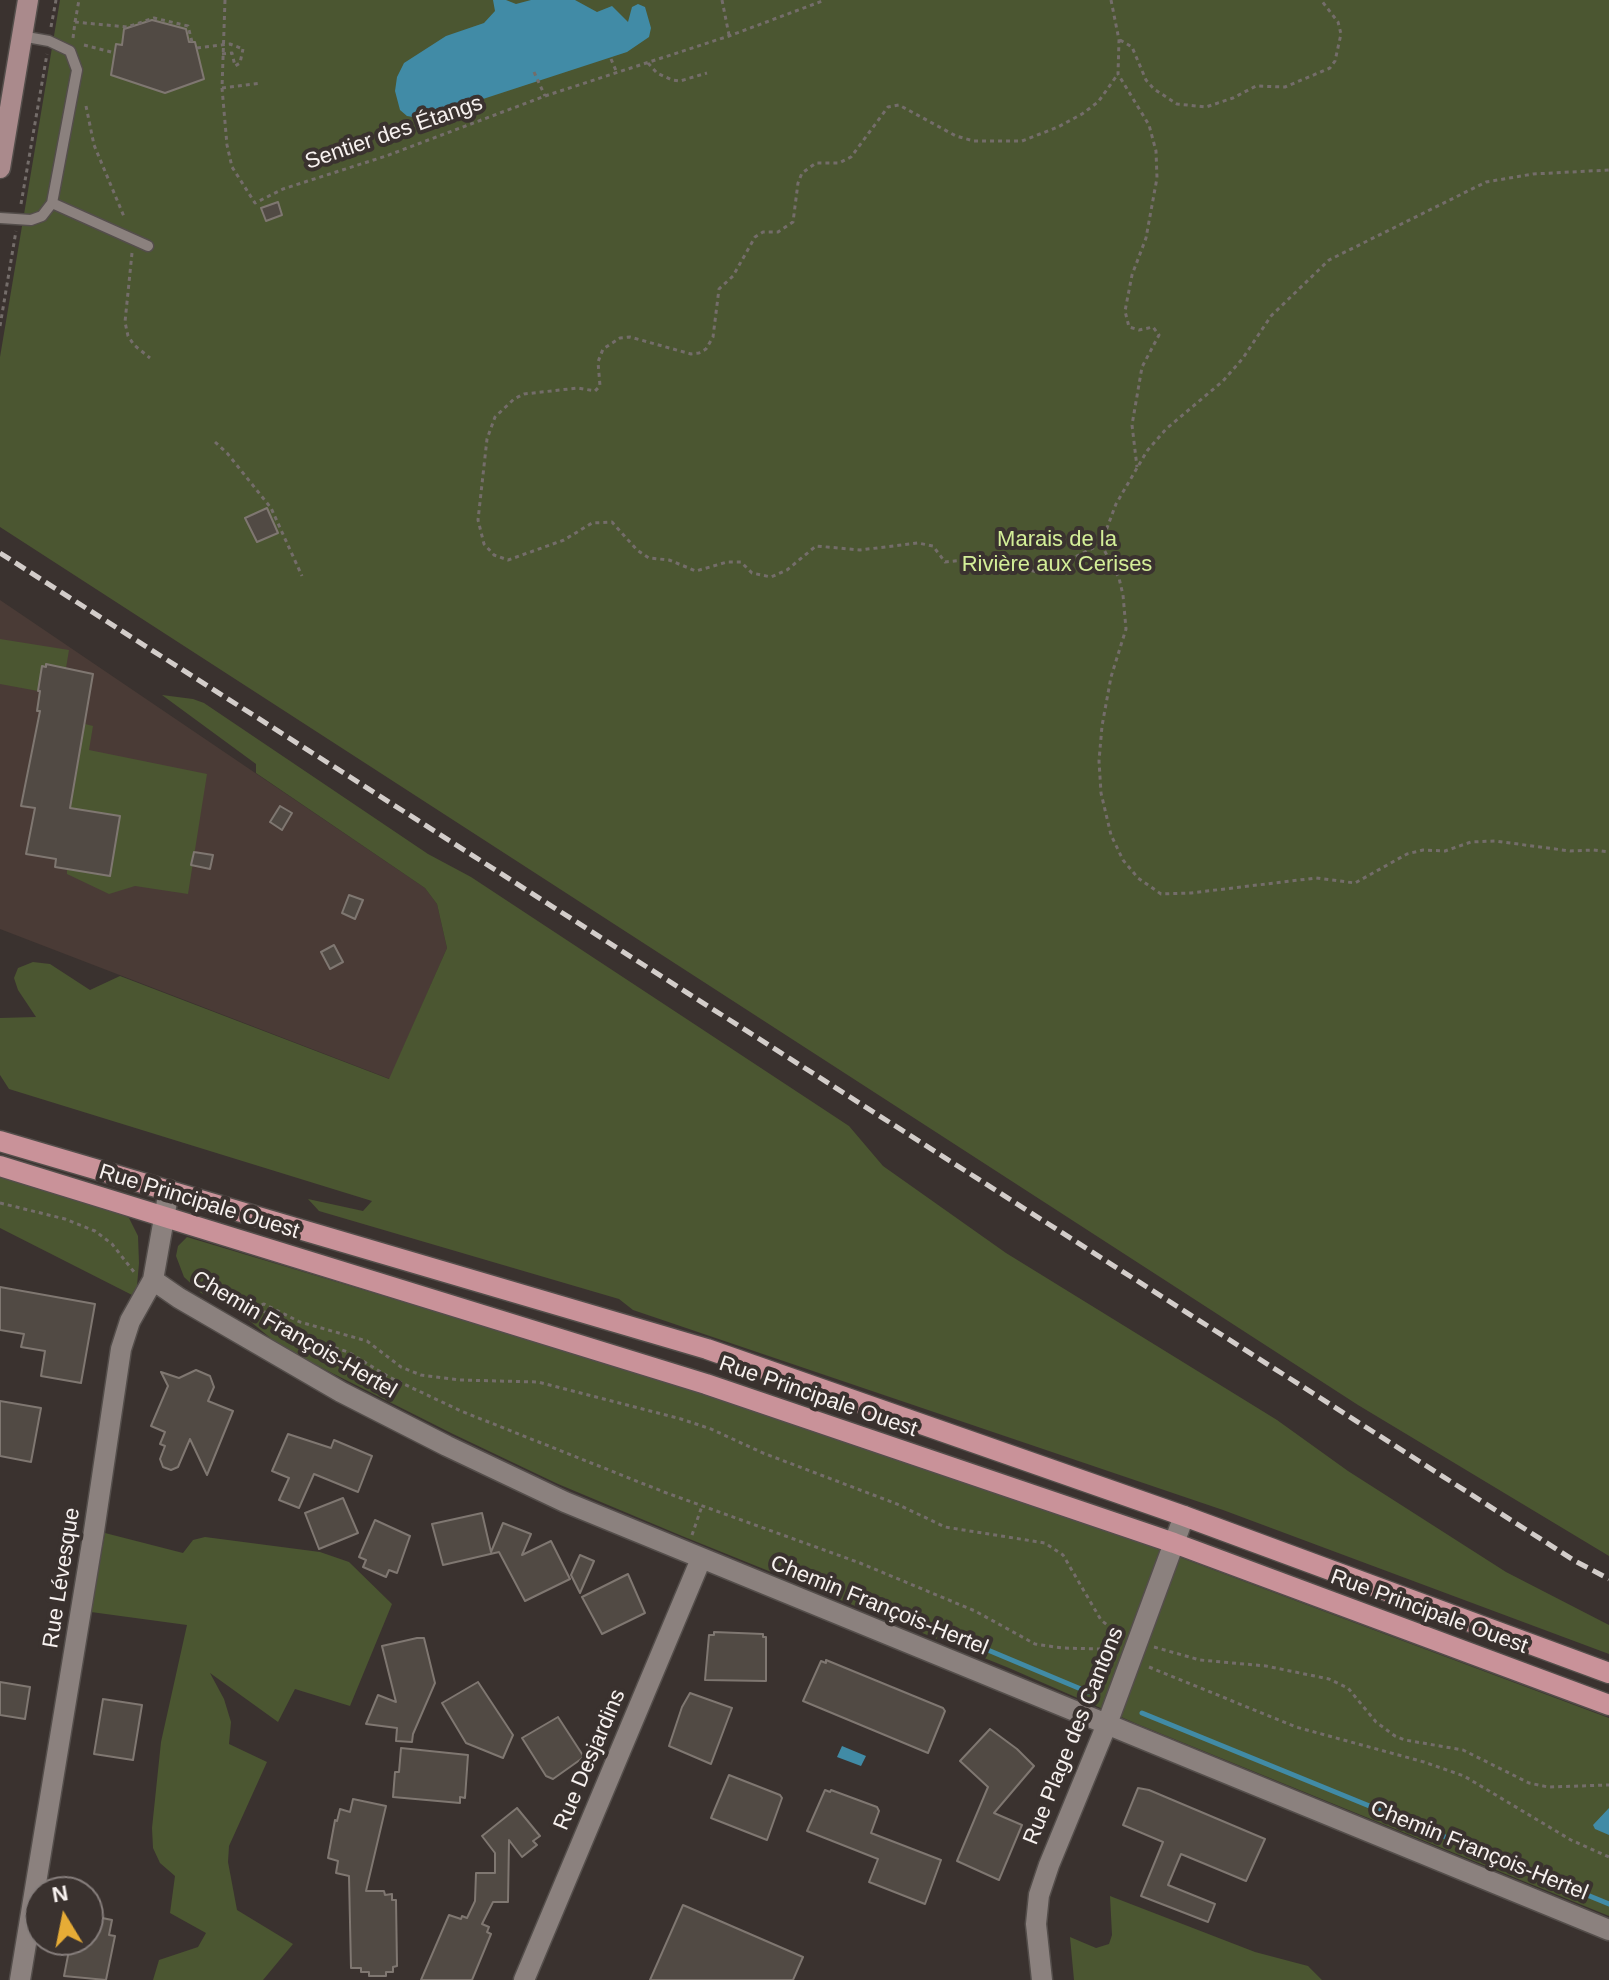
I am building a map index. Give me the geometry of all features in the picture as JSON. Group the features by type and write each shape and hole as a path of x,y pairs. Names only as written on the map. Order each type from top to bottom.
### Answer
{"main road":[{"name":"Rue Principale Ouest","path":"0,1141 707,1349 1184,1516 1609,1673"},
{"name":"Rue Principale Ouest","path":"0,1166 706,1384 1174,1543 1609,1705"}],"street":[{"path":"0,168 28,0"},
{"name":"Rue Lévesque","path":"20,1980 121,1349 130,1321 153,1280 169,1190"},
{"name":"Chemin François-Hertel","path":"153,1280 289,1363 412,1429 565,1502 1609,1930"},
{"name":"Rue Plage des Cantons","path":"1042,1980 1036,1924 1039,1895 1107,1724 1184,1516"},
{"name":"Rue Desjardins","path":"524,1980 701,1559"}],"lane":[{"path":"0,218 31,220 42,216 52,203 77,70 70,51 49,41 21,36"},
{"path":"52,203 148,246"}],"path":[{"path":"0,326 56,0"},
{"path":"79,0 72,43 115,53"},
{"path":"225,0 222,88 261,83"},
{"path":"722,0 729,36"},
{"name":"Sentier des Étangs","path":"222,88 232,167 255,203 283,189 386,156 545,96 729,36 825,0"},
{"path":"1111,0 1119,40 1118,74 1149,125 1156,151 1157,178 1146,238 1132,275 1125,311 1129,327 1139,330 1153,327 1159,335 1142,367 1132,425 1137,467"},
{"path":"1119,40 1132,47 1146,80 1154,89 1177,104 1206,107 1256,86 1285,87 1330,68 1335,61 1341,34 1338,22 1321,0"},
{"path":"75,22 127,27 154,18 188,26 192,42"},
{"path":"197,48 230,44 243,49 240,63 235,66 232,53 222,54"},
{"path":"611,59 617,73"},
{"path":"648,63 657,73 672,80 680,81 707,73"},
{"path":"534,72 545,96"},
{"path":"1118,74 1098,102 1082,114 1022,141 974,141 956,136 899,105 888,107 851,157 839,163 816,163 802,173 793,222 778,232 763,232 755,237 738,269 719,289 713,337 706,349 691,354 630,337 620,338 603,349 598,362 600,386 595,391 578,388 524,394 495,417 487,439 478,520 484,544 494,555 508,560 564,540 592,523 612,522 637,550 649,558 696,571 727,562 741,562 752,573 771,577 787,570 816,546 860,550 918,543 933,546 945,562 974,559 1037,572 1051,569 1101,544 1116,504 1137,467 1166,429 1223,381 1243,358 1271,316 1313,273 1342,253 1486,182 1533,174 1609,170"},
{"path":"94,145 125,219"},
{"path":"133,239 125,322 134,345 150,358"},
{"path":"215,442 271,508 302,576"},
{"path":"1101,544 1114,564 1123,595 1126,629 1111,677 1099,761 1101,793 1111,835 1123,860 1138,878 1161,894 1316,878 1359,882 1407,854 1423,850 1445,851 1471,842 1495,841 1570,851 1609,852"},
{"path":"0,1203 65,1219 95,1231 112,1244 139,1278 153,1280"},
{"path":"235,1314 259,1303 264,1304 300,1322 367,1341 401,1367 421,1375 460,1380 546,1383 681,1419 897,1504 945,1527 1045,1543 1070,1563 1106,1626 1134,1650 1296,1727 1464,1776 1571,1840 1609,1857"},
{"path":"253,1307 265,1311 306,1338 348,1352 389,1377 461,1411 664,1492 860,1563 975,1611 1035,1644 1134,1650 1266,1666 1329,1679 1348,1688 1376,1722 1405,1740 1463,1750 1529,1783 1548,1787 1609,1785"}],"shaded area":[{"path":"0,600 425,888 437,904 447,948 390,1079 0,929"}],"green space":[{"name":"Marais de la Rivière aux Cerises","path":"60,0 1609,0 1609,1556 1358,1405 0,527 0,357"},
{"path":"0,639 69,650 66,668 42,667 38,691 0,684"},
{"path":"162,695 204,703 428,854 471,877 849,1126 883,1166 1006,1253 1277,1420 1348,1471 1506,1572 1609,1625 1609,1654 1223,1510 633,1310 619,1299 319,1211 308,1199 363,1211 372,1201 9,1089 0,1075 0,1018 36,1017 18,990 14,978 18,968 33,962 50,964 90,990 120,976 389,1079 447,948 437,904 425,888 256,773 256,764"},
{"path":"85,724 93,726 89,750 207,774 188,894 135,886 109,894 67,874 67,869 120,816 70,808"},
{"path":"0,1177 129,1218 138,1236 136,1297 0,1228"},
{"path":"187,1237 853,1440 1131,1539 1609,1718 1609,1916 682,1536 558,1484 453,1434 314,1364 274,1341 234,1308 201,1293 184,1277 176,1256 178,1246"},
{"path":"105,1533 183,1553 193,1540 205,1537 320,1552 349,1562 392,1604 350,1706 295,1689 278,1722 210,1673 224,1699 231,1722 229,1744 267,1762 229,1846 228,1862 237,1910 293,1944 263,1980 153,1980 159,1960 198,1947 206,1933 170,1913 175,1876 160,1863 153,1848 152,1828 161,1742 187,1625 91,1612"},
{"path":"1110,1896 1255,1952 1308,1966 1322,1980 1074,1980 1070,1937 1096,1948 1109,1944 1112,1935"}],"water":[{"path":"493,0 516,4 531,0 575,0 597,12 612,6 628,22 632,7 638,4 645,7 651,28 649,37 627,52 437,114 419,118 407,116 400,110 395,91 404,63 446,36 484,23 495,11"},
{"path":"842,1746 866,1756 861,1766 837,1757"},
{"path":"1609,1808 1609,1835 1593,1825"}],"building":[{"path":"152,20 186,29 189,42 195,42 204,79 165,93 111,75 116,44 122,45 124,29"},
{"path":"278,202 282,215 266,221 261,208"},
{"path":"267,508 278,533 257,542 245,518"},
{"path":"46,664 93,674 70,808 120,816 110,876 55,867 56,859 26,854 35,808 21,806 40,711 37,711 42,666 46,667"},
{"path":"280,806 292,813 282,830 270,822"},
{"path":"194,852 213,855 210,869 191,865"},
{"path":"349,895 363,900 355,919 342,913"},
{"path":"334,945 343,962 330,969 321,952"},
{"path":"0,1287 95,1304 81,1383 41,1376 45,1351 21,1347 24,1334 0,1330"},
{"path":"196,1370 210,1376 214,1387 208,1401 233,1411 207,1475 190,1439 178,1467 171,1470 163,1467 160,1459 165,1446 160,1444 165,1432 151,1426 168,1386 161,1372 179,1378"},
{"path":"0,1401 41,1408 31,1462 0,1456"},
{"path":"288,1434 331,1448 334,1440 372,1456 358,1492 314,1474 299,1508 279,1500 289,1478 272,1471"},
{"path":"343,1498 358,1533 319,1549 305,1513"},
{"path":"482,1513 491,1552 503,1523 531,1534 522,1555 551,1541 570,1579 525,1601 499,1552 443,1565 432,1524"},
{"path":"375,1520 410,1536 397,1573 389,1570 386,1577 363,1567 366,1560 359,1557"},
{"path":"580,1555 594,1561 580,1593 571,1575"},
{"path":"628,1574 645,1613 602,1634 582,1597"},
{"path":"714,1632 763,1634 766,1637 766,1681 705,1680 709,1635 714,1635"},
{"path":"424,1638 435,1683 412,1742 396,1741 397,1728 366,1724 378,1695 396,1702 382,1646"},
{"path":"826,1660 943,1708 945,1711 928,1753 803,1701 821,1661 826,1663"},
{"path":"0,1682 30,1687 25,1719 0,1715"},
{"path":"478,1682 513,1735 503,1758 466,1743 442,1703"},
{"path":"690,1693 732,1708 711,1764 669,1746"},
{"path":"103,1699 142,1705 133,1760 94,1754"},
{"path":"558,1717 584,1757 553,1779 546,1776 522,1738"},
{"path":"990,1729 1034,1766 994,1813 1022,1825 999,1880 957,1861 988,1787 960,1761"},
{"path":"401,1748 468,1755 465,1798 460,1797 460,1803 393,1797"},
{"path":"729,1775 782,1798 767,1840 711,1818"},
{"path":"1138,1788 1265,1839 1246,1881 1181,1854 1168,1885 1215,1904 1208,1922 1141,1896 1163,1842 1123,1825"},
{"path":"825,1790 877,1807 879,1811 871,1833 941,1860 925,1904 869,1882 878,1859 807,1831"},
{"path":"353,1799 386,1806 366,1891 384,1891 385,1895 392,1894 392,1900 396,1900 397,1966 393,1967 393,1972 386,1972 386,1976 369,1976 369,1972 361,1972 361,1968 351,1968 349,1876 336,1873 338,1861 328,1858 335,1820 340,1809 350,1812"},
{"path":"517,1808 540,1836 533,1841 537,1845 522,1857 509,1840 508,1902 493,1902 482,1924 489,1927 487,1932 491,1934 472,1980 421,1980 449,1915 467,1918 475,1901 476,1873 495,1873 495,1853 482,1836"},
{"path":"683,1905 803,1957 793,1980 650,1980"},
{"path":"104,1918 112,1920 109,1935 115,1936 106,1980 64,1976 68,1956 104,1956"}],"waterway":[{"path":"902,1614 1088,1692"},
{"path":"1142,1713 1609,1904"}],"railway":[{"path":"0,553 1575,1561 1609,1579"}]}
